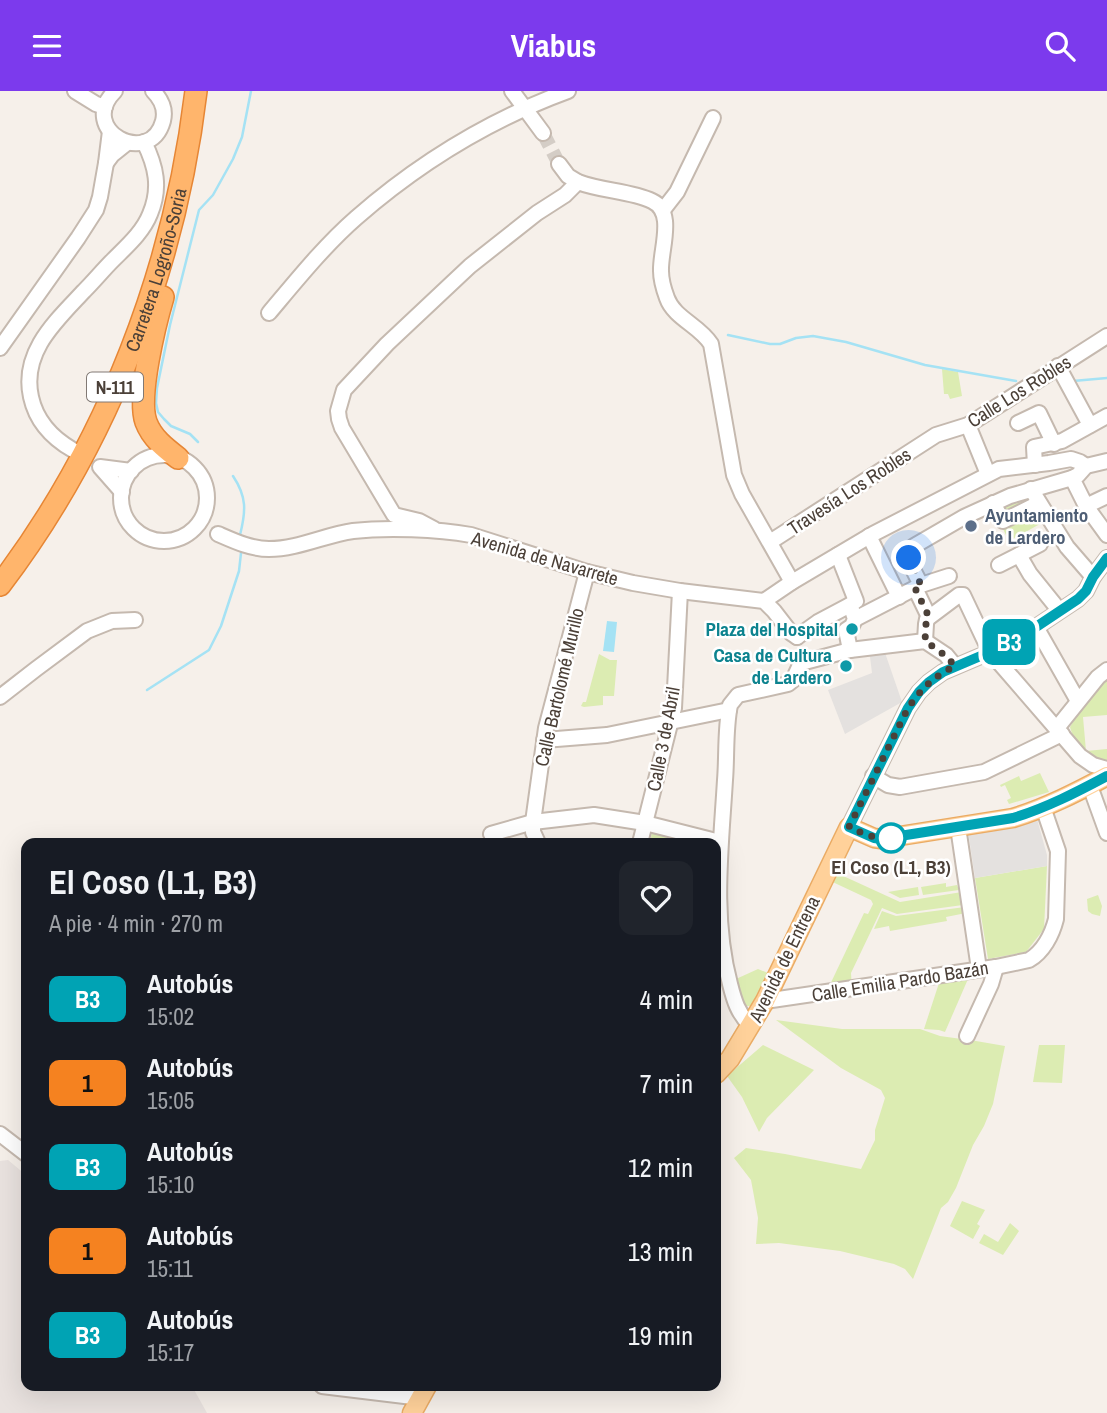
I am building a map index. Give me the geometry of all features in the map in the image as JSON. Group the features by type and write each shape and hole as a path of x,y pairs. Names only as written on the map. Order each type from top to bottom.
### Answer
{"highway":[{"path":"178,458 155,438 143,411 143,398 159,312 190,187 195,100"},
{"name":"Carretera Logroño-Soria","path":"0,585 70,477 122,372 167,241 184,167 195,100"}],"main road":[{"path":"849,827 881,839 1013,818 1090,786 1107,776"},
{"name":"Avenida de Entrena","path":"721,1069 730,1059 765,1001 849,827"}],"street":[{"path":"75,91 105,107"},
{"path":"115,91 105,107 104,117 110,131 127,143 144,142 158,132 164,116 160,100 153,91"},
{"path":"512,91 543,133"},
{"path":"269,313 329,244 415,170 477,131 568,91"},
{"path":"663,210 677,192 713,118"},
{"path":"0,348 96,210 109,153 110,131"},
{"path":"73,450 45,428 33,408 29,371 36,350 48,332 146,223 156,197 157,184 154,164 144,142"},
{"path":"106,163 127,143"},
{"path":"559,164 568,177 578,182 647,199 663,210 665,223 661,273 668,302 711,344 734,475 792,582"},
{"path":"438,531 419,521 394,515 342,428 338,411 344,390 387,344 470,266 537,213 565,195 578,182"},
{"name":"Calle Los Robles","path":"929,440 936,435 968,425 1107,336"},
{"path":"1058,366 1090,425"},
{"path":"1018,423 1039,413 1070,459"},
{"path":"1035,465 1034,447 1060,442 1107,416"},
{"path":"968,425 988,474"},
{"name":"Travesía Los Robles","path":"770,542 929,440"},
{"path":"165,455 178,458 194,468 203,481 207,496 203,516 190,532 182,537 160,541 144,536 133,527 122,507 122,492 131,471 149,458 165,455"},
{"path":"811,661 797,637 790,633 764,601 869,536 999,469 1070,459 1080,461 1086,466"},
{"path":"929,617 910,561 912,548 994,503 1072,478 1086,466 1107,461"},
{"path":"122,492 95,464 131,471"},
{"path":"1072,478 1086,506 1107,535"},
{"path":"1031,489 1067,547 1093,577"},
{"path":"1086,506 1107,496"},
{"path":"994,503 1003,521 1039,503"},
{"path":"203,516 218,534"},
{"name":"Avenida de Navarrete","path":"218,534 240,544 269,549 355,531 438,531 471,535 587,572 633,583 764,601"},
{"path":"190,532 218,534"},
{"path":"869,536 899,597"},
{"path":"999,565 1040,544"},
{"path":"838,555 856,601 852,626 846,630 850,650"},
{"path":"1019,555 1030,574 1059,610"},
{"name":"Avenida de Entrena","path":"849,827 908,708 919,692 929,682 955,666 990,652 1036,627 1082,595 1107,558"},
{"name":"Calle Bartolomé Murillo","path":"536,838 533,822 544,740 587,572"},
{"path":"797,637 818,622 899,597 949,576"},
{"name":"Calle 3 de Abril","path":"641,838 675,699 680,591"},
{"path":"925,641 929,617 963,595 990,652 1084,759 1107,769"},
{"path":"0,697 87,631 112,621 135,620"},
{"path":"1036,627 1078,701"},
{"path":"720,838 729,710 738,695 788,684 793,680 801,663 850,650 925,641 955,666"},
{"path":"873,776 888,785 900,787 984,772 1059,731 1078,701 1107,670"},
{"path":"544,740 607,735 729,710"},
{"path":"1090,786 1107,833"},
{"name":"Calle Emilia Pardo Bazán","path":"765,1001 996,967 1034,957 1048,938 1056,919 1058,851 1043,807"},
{"path":"491,834 533,822 594,815 645,823 704,838"},
{"path":"958,827 979,968"},
{"path":"721,935 735,1001 751,1026"},
{"path":"967,1036 996,967"},
{"path":"0,1134 21,1150"},
{"path":"360,1391 420,1399"}],"shaded area":[{"path":"883,647 902,702 845,734 828,690 872,673 869,649"},
{"path":"1037,819 1047,855 1047,866 975,878 968,831"},
{"path":"8,1160 21,1171 21,1391 195,1391 207,1413 0,1413 0,1161"}],"green space":[{"path":"942,369 958,372 962,396 950,399 948,394 944,394"},
{"path":"1031,489 1049,519 1009,541 991,505"},
{"path":"599,654 610,660 617,660 614,696 603,696 603,705 584,707 581,706 586,702"},
{"path":"1107,680 1107,715 1083,717 1086,751 1107,749 1107,763 1084,750 1075,740 1070,727 1081,708"},
{"path":"1040,773 1049,792 1009,804 1007,800 1011,798 1005,785 1000,785 1019,776 1021,781"},
{"path":"652,832 680,838 651,838"},
{"path":"1047,866 1044,929 1026,952 988,959 975,878"},
{"path":"828,869 900,902 968,891 970,904 897,914 882,908 851,973 852,989 826,993 864,913 868,914 873,904 871,900 824,878"},
{"path":"946,883 946,887 957,885 959,890 923,895 921,887"},
{"path":"918,887 919,895 900,898 888,892"},
{"path":"1098,895 1102,906 1100,916 1088,911 1087,899"},
{"path":"965,907 966,913 946,917 947,921 890,931 889,926 874,929 882,911 896,916"},
{"path":"758,969 768,973 753,1006 745,1006 736,979"},
{"path":"967,973 968,979 945,1032 924,1029 939,977"},
{"path":"776,1020 842,1029 920,1029 940,1036 1005,1046 993,1104 956,1188 941,1208 913,1279 905,1269 894,1264 840,1251 779,1243 756,1244 758,1218 751,1180 734,1158 746,1148 861,1169 875,1140 875,1130 885,1098 881,1090 841,1068"},
{"path":"763,1045 814,1070 767,1118 759,1132 742,1097 727,1076"},
{"path":"1039,1045 1065,1045 1062,1083 1033,1082"},
{"path":"962,1201 985,1210 973,1239 950,1226"},
{"path":"1010,1223 1019,1231 1003,1255 979,1243 984,1234 998,1242"}],"water":[{"path":"607,621 617,622 614,652 603,651"}],"waterway":[{"path":"198,442 190,434 171,426 158,412 157,388 199,210 213,195 233,159 242,137 251,91"},
{"path":"728,335 770,344 813,336 846,342 925,365 1016,381"},
{"path":"1073,381 1107,378"},
{"path":"233,476 244,504 240,535"},
{"path":"147,690 209,650 221,626 239,571 241,553"}],"tunnel":[{"path":"543,133 559,164"}],"bus line":[{"name":"B3","path":"1107,558 1078,599 1036,627 990,652 943,672 919,692 908,708 849,827 881,839 1013,818 1076,793 1107,776"}],"place":[{"name":"Ayuntamiento de Lardero","path":"971,526"},
{"name":"Plaza del Hospital","path":"852,629"},
{"name":"Casa de Cultura de Lardero","path":"846,666"},
{"name":"El Coso (L1, B3)","path":"891,838"}],"route":[{"path":"891,838 900,836 874,838 849,827 908,708 929,682 955,666 925,641 929,617 915,588 921,585 909,558"}]}
